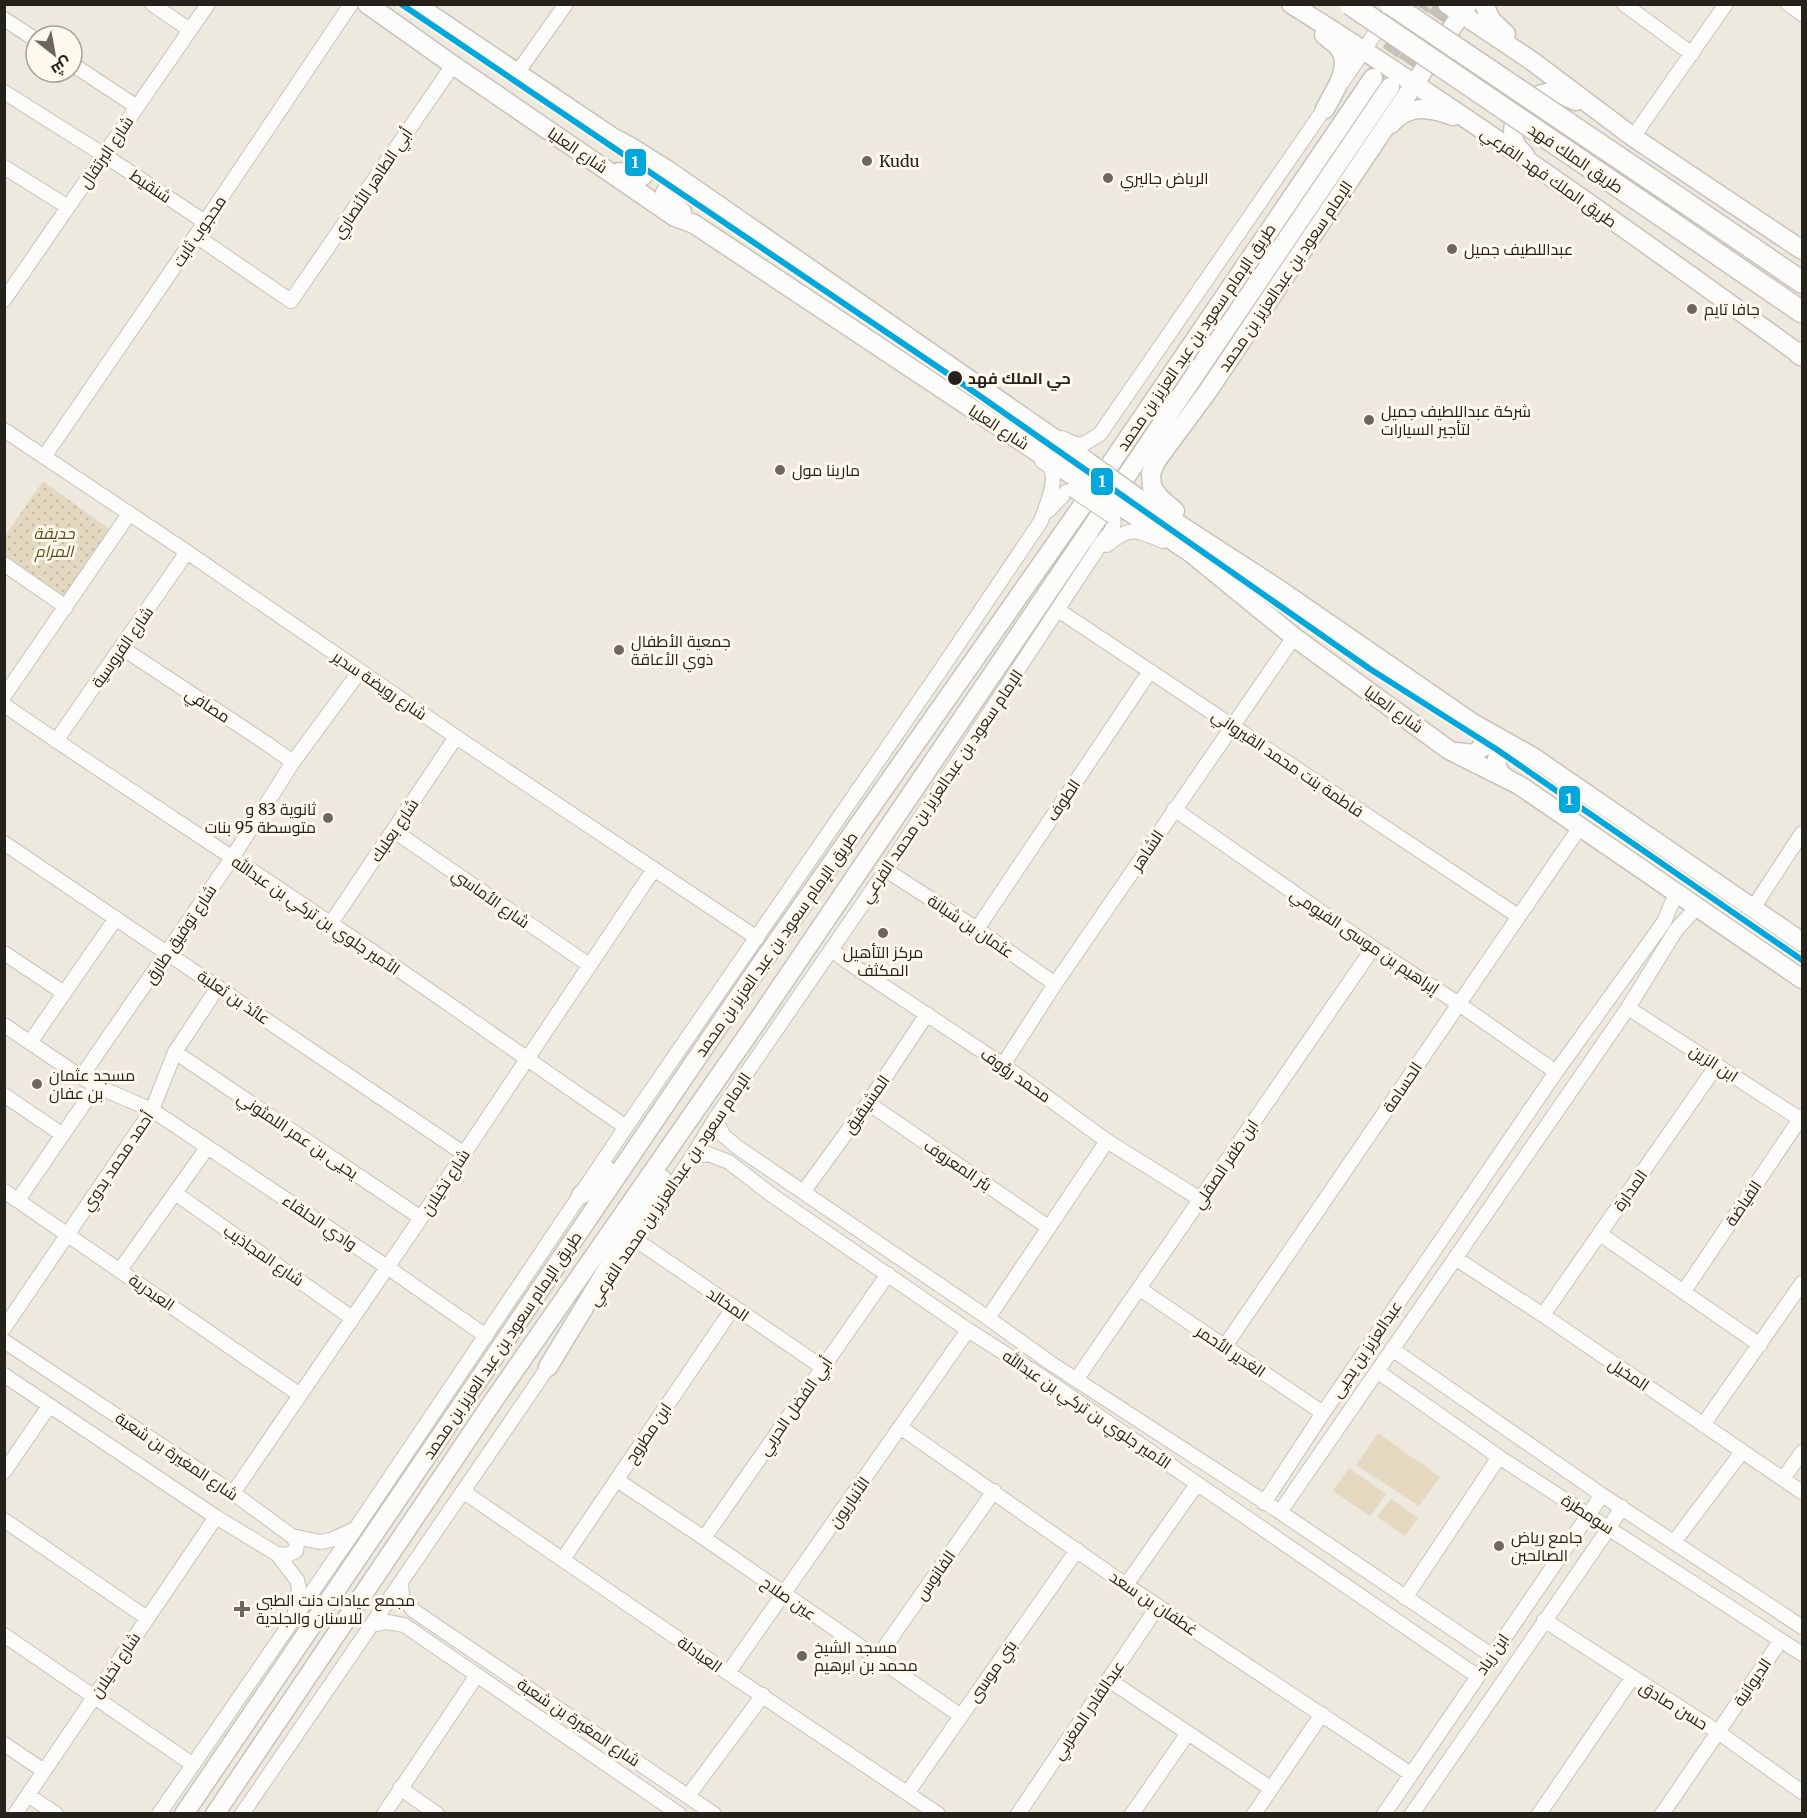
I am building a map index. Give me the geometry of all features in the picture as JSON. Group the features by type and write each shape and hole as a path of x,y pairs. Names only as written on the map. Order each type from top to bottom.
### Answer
{"highway":[{"name":"طريق الملك فهد","path":"1350,4 1803,312"},
{"name":"طريق الملك فهد","path":"1393,4 1803,282"}],"main road":[{"name":"شارع العليا","path":"367,4 675,217 694,224 1012,436 1076,484 1274,586 1471,722 1533,757 1803,942"},
{"name":"شارع العليا","path":"415,4 612,137 712,201 1088,462 1124,507"},
{"path":"1484,4 1491,20 1532,61"},
{"name":"طريق الملك فهد الفرعي","path":"1292,5 1535,165 1801,354"},
{"path":"1292,5 1341,50 1345,59 1344,70 1325,109"},
{"path":"1459,8 1633,137 1803,250"},
{"name":"الإمام سعود بن عبدالعزيز بن محمد","path":"1197,547 1177,512 1160,498 1152,487 1151,473 1208,392 1413,84 1459,8"},
{"name":"طريق الإمام سعود بن عبد العزيز بن محمد","path":"184,1814 754,974 1082,506 1373,78"},
{"name":"طريق الإمام سعود بن عبد العزيز بن محمد","path":"215,1814 494,1401 756,1023 1390,87"},
{"path":"1535,165 1514,142 1513,130 1516,118 1532,99 1543,94 1555,93 1600,111"},
{"path":"1367,153 1398,116 1415,108 1439,111 1472,123"},
{"path":"594,160 636,180 644,175 646,170 644,164 612,137"},
{"path":"694,224 668,199 665,193 668,187 676,183 712,201"},
{"name":"شارع العليا","path":"1197,547 1294,637 1449,750 1519,785 1803,979"},
{"path":"1449,750 1473,754 1483,747 1483,737 1479,729 1471,722"},
{"path":"1519,785 1500,774 1497,758 1511,751 1533,757"},
{"path":"548,1367 756,1023"},
{"path":"581,1195 596,1186 668,1086 688,1071"}],"street":[{"path":"152,4 190,30"},
{"name":"شارع البرتقال","path":"7,292 208,4"},
{"name":"محجوب ثابت","path":"44,457 196,236 351,4"},
{"path":"517,73 566,4"},
{"path":"1028,421 1073,443 1082,445 1100,434 1325,109 1393,4"},
{"path":"1624,4 1692,54"},
{"path":"1633,137 1726,4"},
{"path":"1788,4 1803,14"},
{"path":"4,19 24,32"},
{"name":"أبي الطاهر الأنصاري","path":"196,236 291,301 453,65"},
{"path":"84,71 137,107"},
{"name":"شنقيط","path":"4,92 205,222"},
{"path":"4,167 68,207"},
{"name":"شارع رويضة سدير","path":"4,430 757,938"},
{"path":"1012,436 1051,468 1053,485 1041,521"},
{"path":"159,1814 1041,521 1058,499 1076,484"},
{"path":"1090,560 1112,531 1114,522 1124,507"},
{"path":"4,696 129,514"},
{"path":"1090,560 1113,540 1129,531 1197,547"},
{"name":"شارع الفروسية","path":"56,741 187,552"},
{"name":"الإمام سعود بن عبدالعزيز بن محمد الفرعي","path":"242,1814 636,1240 715,1119 886,870 1090,560"},
{"path":"4,564 66,607"},
{"name":"فاطمة بنت محمد القيرواني","path":"1058,610 1518,916"},
{"name":"الشاهر","path":"1003,1065 1055,984 1294,637"},
{"name":"مصافي","path":"122,648 293,762"},
{"name":"شارع توفيق طارق","path":"81,1077 232,858 293,762 360,671"},
{"name":"الطوف","path":"977,929 1150,671"},
{"name":"الأمير جلوي بن تركي بن عبدالله","path":"4,705 331,923 626,1127"},
{"name":"شارع بعلبك","path":"331,923 456,737"},
{"name":"إبراهيم بن موسى الفيومي","path":"1174,809 1556,1072"},
{"name":"الحسامة","path":"1225,1346 1580,827"},
{"name":"شارع الأماسي","path":"394,831 589,965"},
{"path":"1753,908 1803,833"},
{"name":"عائذ بن ثعلبة","path":"4,843 463,1153"},
{"name":"شارع نخيلان","path":"233,1493 421,1218 654,869"},
{"name":"عثمان بن شبانة","path":"886,870 977,929 1055,984"},
{"name":"عبدالعزيز بن يحيى","path":"1272,1508 1323,1413 1556,1072 1664,922 1676,893"},
{"name":"عبدالعزيز بن يحيى","path":"1272,1508 1377,1371 1628,1008 1676,930 1697,907"},
{"path":"31,1041 116,918"},
{"path":"1664,922 1676,930"},
{"name":"ابن ظفر الصقلي","path":"1076,1380 1373,948"},
{"name":"محمد رؤوف","path":"832,950 1003,1065 1107,1141 1200,1199"},
{"path":"4,953 64,993"},
{"name":"أحمد محمد بدوي","path":"4,1328 152,1110 175,1052 218,987"},
{"name":"ابن الزين","path":"1628,1008 1801,1117"},
{"name":"المشيقيق","path":"804,1191 868,1103 927,1014"},
{"name":"وادي الحلقاء","path":"4,1024 96,1086 152,1110 486,1336"},
{"name":"يحيى بن عمر اللمثوني","path":"175,1052 421,1218"},
{"name":"المدارة","path":"1543,1315 1718,1065"},
{"path":"18,1200 96,1086"},
{"path":"4,1095 63,1135"},
{"name":"بئر المعروف","path":"868,1103 1048,1227"},
{"name":"الفياضة","path":"1684,1291 1801,1117"},
{"name":"الأمير جلوي بن تركي بن عبدالله","path":"715,1119 723,1135 737,1147 1052,1364 1491,1655"},
{"path":"988,1318 1107,1141"},
{"path":"729,1162 721,1151 729,1145 737,1147"},
{"path":"120,1270 207,1148"},
{"name":"الأمير جلوي بن تركي بن عبدالله","path":"692,1156 708,1155 729,1162 783,1203 969,1330 1029,1368 1478,1676"},
{"name":"العبدرية","path":"4,1191 300,1395"},
{"name":"شارع المجاذيب","path":"175,1193 352,1318"},
{"path":"1471,1196 1488,1209"},
{"path":"1600,1234 1760,1345"},
{"name":"المخالد","path":"636,1240 822,1367"},
{"name":"المخيل","path":"1455,1258 1543,1315 1803,1492"},
{"name":"أبي الفضل الحربي","path":"704,1538 888,1274"},
{"path":"1703,1425 1803,1283"},
{"name":"الغدير الأحمر","path":"1140,1289 1323,1413"},
{"name":"ابن مطروح","path":"563,1559 734,1308"},
{"name":"الأنباريون","path":"728,1673 969,1330"},
{"name":"شارع المغيرة بن شعبة","path":"4,1341 233,1493 292,1536 320,1542 331,1540 355,1529"},
{"name":"سومطرة","path":"1392,1349 1602,1495 1803,1627"},
{"path":"1029,1368 1039,1354"},
{"path":"1042,1377 1052,1364"},
{"name":"سومطرة","path":"1377,1371 1499,1457 1803,1654"},
{"name":"شارع المغيرة بن شعبة","path":"4,1375 216,1517 277,1554 297,1580 299,1589 294,1616"},
{"path":"4,1472 49,1406"},
{"name":"غطفان بن سعد","path":"900,1427 1126,1585 1411,1774"},
{"path":"1674,1542 1742,1452"},
{"path":"1783,1479 1803,1452"},
{"path":"1405,1598 1499,1457"},
{"name":"عين صلاح","path":"617,1480 961,1716"},
{"path":"1126,1585 1197,1484"},
{"name":"الفانوس","path":"877,1658 994,1491"},
{"name":"العبادلة","path":"464,1492 938,1814"},
{"name":"ابن زياد","path":"1384,1814 1602,1495"},
{"name":"ابن زياد","path":"1412,1814 1622,1507"},
{"path":"1261,1528 1272,1508"},
{"name":"شارع نخيلان","path":"15,1814 216,1517"},
{"path":"4,1520 147,1618"},
{"path":"277,1554 287,1556 296,1551 297,1543 292,1536"},
{"name":"بني موسى","path":"908,1792 1077,1550"},
{"path":"401,1583 402,1596 414,1611 404,1617 404,1625"},
{"name":"عبدالقادر المغربي","path":"1017,1814 1158,1606"},
{"name":"شارع المغيرة بن شعبة","path":"414,1611 714,1814"},
{"name":"حسن صادق","path":"1544,1620 1718,1732 1803,1792"},
{"path":"372,1625 387,1622 404,1625 673,1812"},
{"path":"4,1635 192,1764"},
{"name":"الديوانية","path":"1663,1813 1781,1640"},
{"path":"384,1814 477,1675"},
{"path":"1539,1814 1632,1678"},
{"path":"1109,1680 1270,1788"},
{"path":"688,1796 763,1695"},
{"path":"1254,1814 1322,1714"},
{"path":"1132,1814 1188,1733"},
{"path":"4,1744 44,1771"},
{"path":"400,1788 437,1814"},
{"path":"28,1795 56,1814"}],"green space":[{"name":"حديقة المرام","path":"43,481 112,531 66,601 5,560 5,536"},
{"path":"1378,1433 1440,1477 1419,1506 1356,1465"},
{"path":"1349,1468 1386,1494 1370,1516 1333,1491"},
{"path":"1391,1499 1418,1518 1405,1536 1377,1517"}],"tunnel":[{"path":"1375,75 1423,4"},
{"path":"1391,85 1445,4"}],"transit line":[{"name":"1","path":"401,4 957,380 1370,669 1496,749 1802,960"}],"place":[{"name":"Kudu","path":"867,161"},
{"name":"الرياض جاليري","path":"1108,178"},
{"name":"عبداللطيف جميل","path":"1452,249"},
{"name":"جافا تايم","path":"1692,309"},
{"name":"حي الملك فهد","path":"955,378"},
{"name":"شركة عبداللطيف جميل لتأجير السيارات","path":"1369,420"},
{"name":"مارينا مول","path":"780,470"},
{"name":"جمعية الأطفال ذوي الأعاقة","path":"619,650"},
{"name":"ثانوية 83 و متوسطة 95 بنات","path":"328,818"},
{"name":"مركز التأهيل المكثف","path":"883,933"},
{"name":"مسجد عثمان بن عفان","path":"37,1084"},
{"name":"جامع رياض الصالحين","path":"1499,1546"},
{"name":"مجمع عيادات دنت الطبي للاسنان والجلدية","path":"242,1609"},
{"name":"مسجد الشيخ محمد بن ابرهيم","path":"802,1656"}]}
